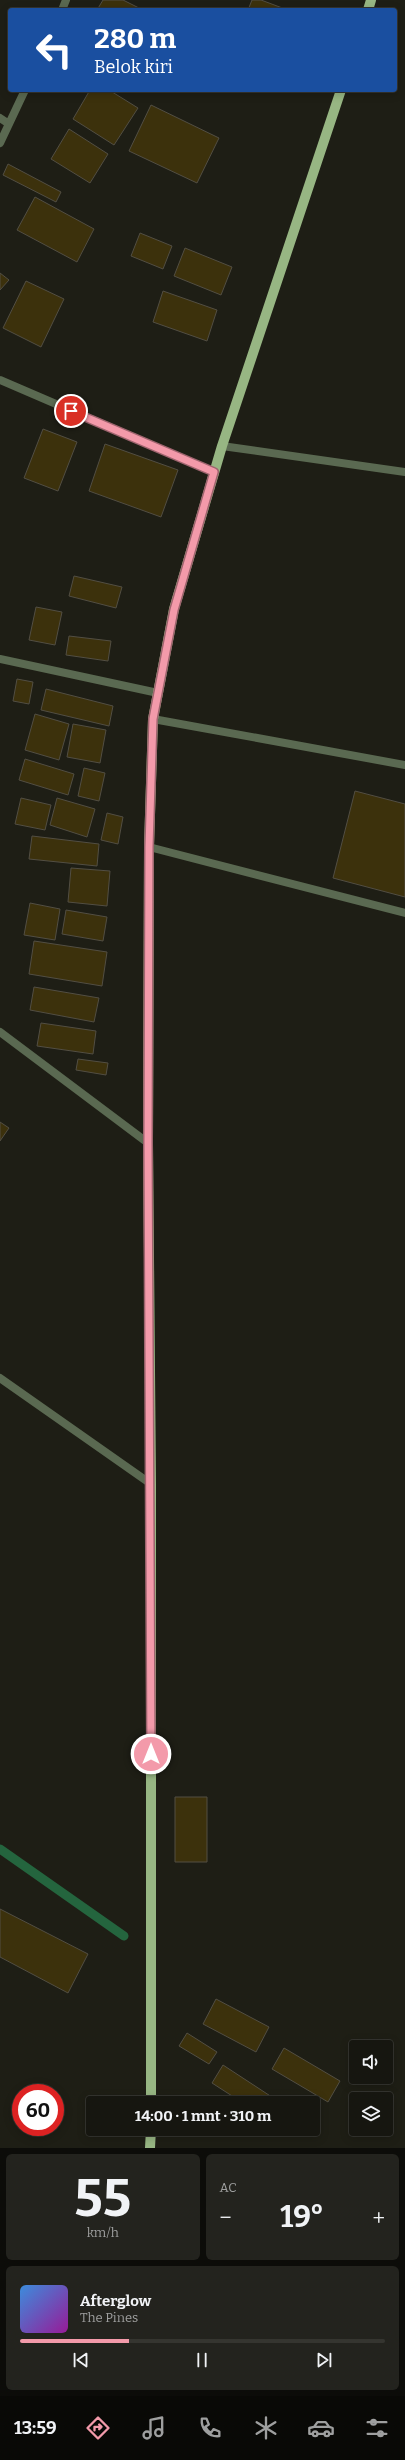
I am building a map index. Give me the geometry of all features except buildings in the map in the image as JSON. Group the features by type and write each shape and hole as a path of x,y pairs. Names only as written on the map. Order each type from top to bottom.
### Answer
{"main road":[{"path":"150,2096 151,1484 148,1143 149,847 153,719 174,610 214,472 340,92"},
{"path":"150,2136 150,2148"}],"street":[{"path":"0,143 24,92"},
{"path":"0,118 9,124"},
{"path":"0,380 214,472"},
{"path":"222,446 405,472"},
{"path":"0,659 158,693"},
{"path":"153,719 405,765"},
{"path":"149,847 405,912"},
{"path":"0,1032 148,1143"},
{"path":"0,1378 151,1484"}],"waterway":[{"path":"0,1849 124,1936"}],"route":[{"path":"71,411 214,472 174,610 153,719 149,847 148,1143 151,1484 151,1754"}]}
